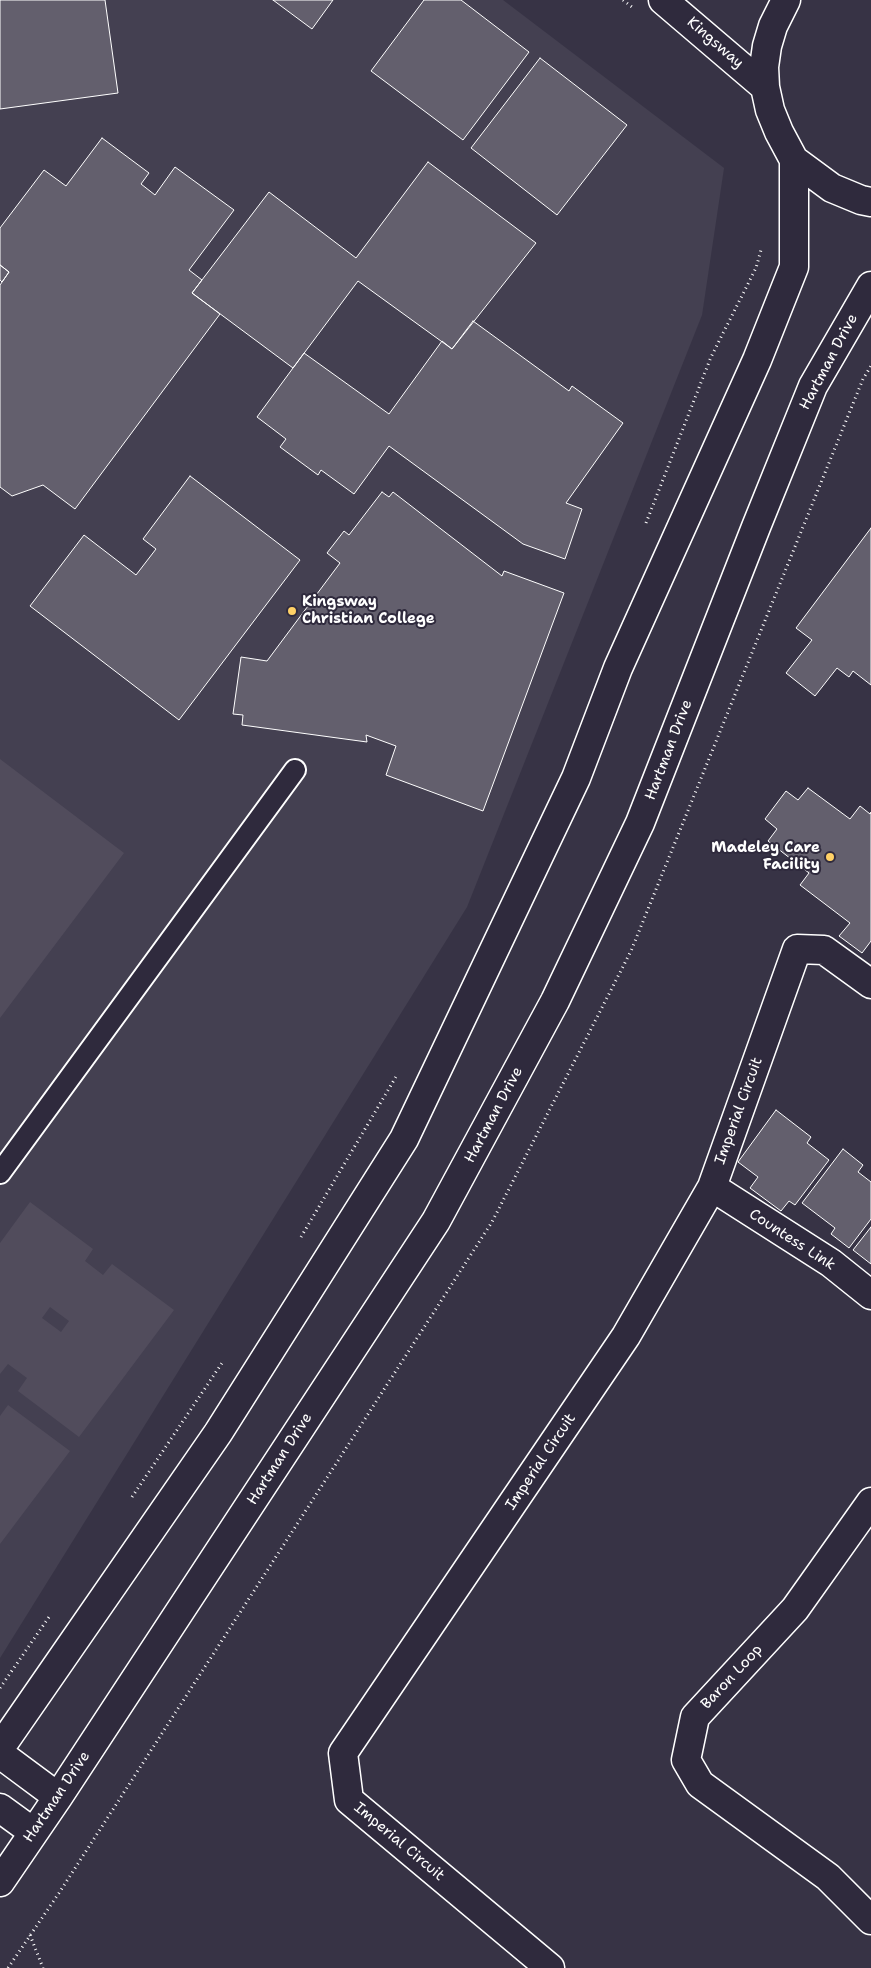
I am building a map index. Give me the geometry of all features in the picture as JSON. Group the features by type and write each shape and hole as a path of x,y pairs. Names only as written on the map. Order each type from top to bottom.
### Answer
{"main road":[{"name":"Kingsway","path":"663,0 765,87"},
{"path":"786,0 772,26 764,66 765,87 770,110 779,132 794,160 832,188 871,202"},
{"path":"0,1748 218,1433 404,1139 576,778 618,668 757,360 794,267 794,160"},
{"name":"Hartman Drive","path":"0,1882 58,1797 436,1221 555,1001 640,823 813,386 871,286"},
{"name":"Imperial Circuit","path":"550,1968 349,1800 343,1753 626,1336 712,1187 797,949 824,950 871,984"},
{"name":"Countess Link","path":"712,1187 831,1264 871,1296"},
{"name":"Baron Loop","path":"871,1502 794,1609 695,1717 686,1760 700,1784 828,1877 871,1920"},
{"path":"0,1754 58,1797"},
{"path":"0,1808 33,1832"}],"lane":[{"path":"0,1173 295,770"}],"path":[{"path":"646,525 711,357 756,268 761,249"},
{"path":"297,1245 397,1074"},
{"path":"129,1501 223,1361"},
{"path":"0,1688 52,1613"},
{"path":"30,1935 43,1968"}],"shaded area":[{"name":"Kingsway Christian College","path":"0,0 503,0 724,168 702,315 467,907 0,1658"},
{"path":"0,759 124,853 0,1018"},
{"path":"30,1202 93,1249 85,1261 103,1275 112,1264 174,1310 79,1437 18,1391 27,1378 8,1364 0,1374 0,1243","holes":["50,1307 69,1321 61,1332 42,1318"]},
{"path":"8,1405 70,1451 0,1544 0,1416"}],"building":[{"path":"0,0 105,0 118,93 0,109"},
{"path":"273,0 333,0 312,29"},
{"path":"424,0 461,0 529,52 463,140 371,71"},
{"path":"540,58 627,125 557,215 471,148"},
{"path":"102,138 149,173 141,184 155,195 175,167 234,210 189,270 202,280 192,293 220,314 75,509 43,485 12,496 0,487 0,285 9,272 0,265 0,228 44,170 66,186"},
{"path":"428,162 536,243 452,349 358,281 293,368 192,293 269,192 356,258"},
{"path":"0,265 9,272 2,282 0,280"},
{"path":"473,321 569,391 572,386 623,423 566,503 582,509 565,559 523,544 389,446 354,494 321,470 318,475 280,447 286,439 257,417 304,353 389,414 442,341 452,349"},
{"path":"190,476 300,560 179,720 30,606 84,535 136,575 156,549 143,539"},
{"path":"382,492 389,497 393,492 502,576 504,571 564,593 483,811 386,775 396,746 366,735 367,742 242,725 243,715 233,714 241,657 267,661 340,563 327,553 344,531 349,535"},
{"path":"871,528 871,685 853,671 849,677 837,668 815,696 786,673 812,640 796,628"},
{"name":"Madeley Care Facility","path":"808,788 850,819 860,806 870,814 871,812 871,941 862,953 839,936 850,923 800,885 809,873 768,841 777,829 765,819 786,791 798,800"},
{"path":"776,1110 811,1137 807,1143 829,1160 795,1205 789,1201 781,1211 750,1188 758,1177 738,1162"},
{"path":"843,1149 863,1165 858,1172 871,1182 871,1219 849,1248 831,1234 835,1228 802,1203"},
{"path":"871,1227 871,1264 853,1250"}],"place":[{"name":"Kingsway Christian College","path":"292,611"},
{"name":"Madeley Care Facility","path":"830,857"}]}
